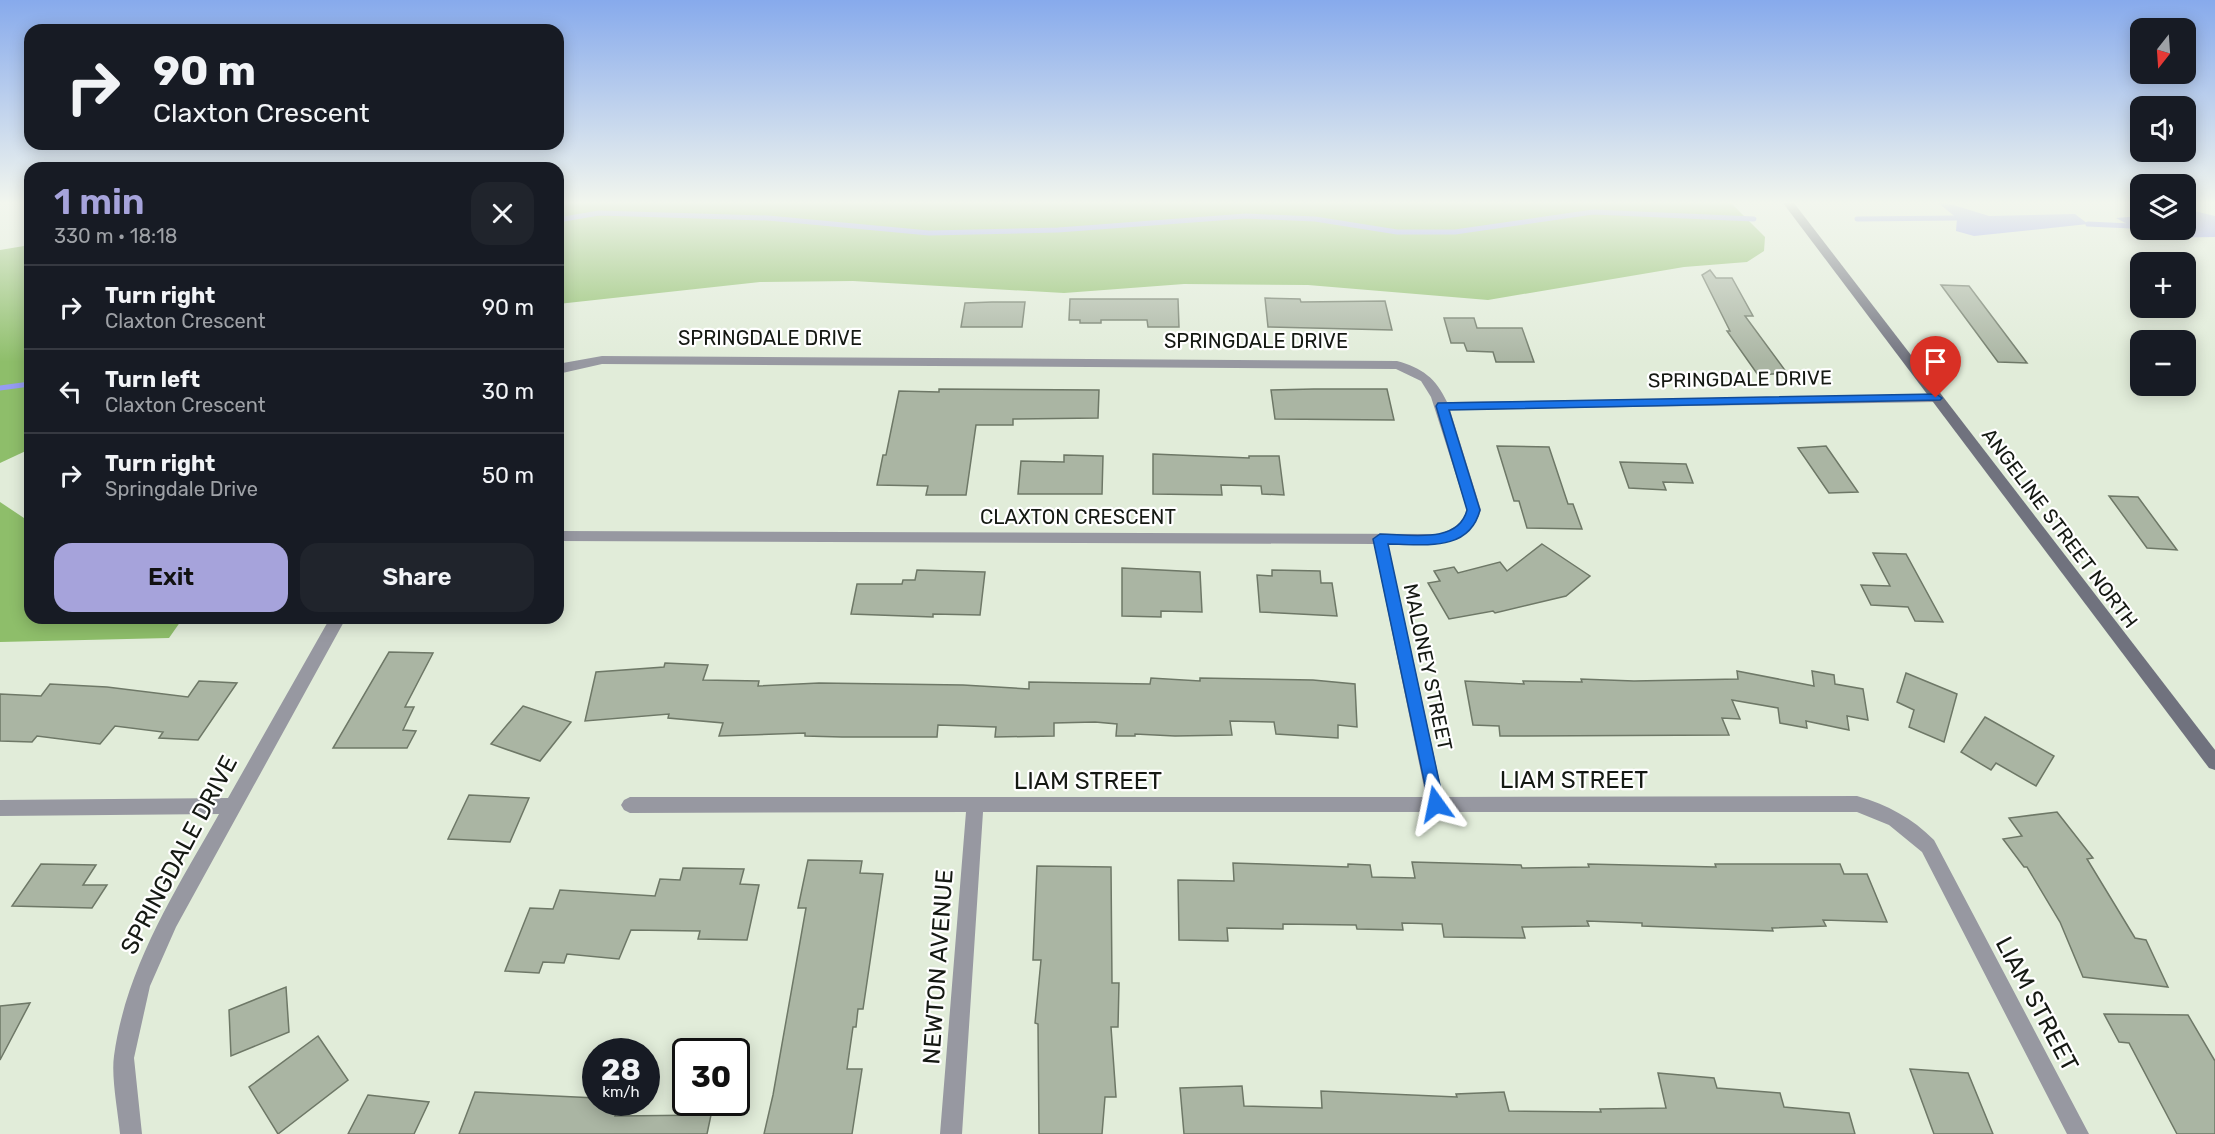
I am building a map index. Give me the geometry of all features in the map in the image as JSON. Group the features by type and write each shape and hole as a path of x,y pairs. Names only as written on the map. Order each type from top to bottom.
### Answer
{"main road":[{"name":"ANGELINE STREET NORTH","path":"1828,256 2215,763"}],"street":[{"name":"SPRINGDALE DRIVE","path":"564,367 602,360 1396,365 1418,371 1432,383 1442,406 1936,398"},
{"name":"CLAXTON CRESCENT","path":"564,537 1440,539 1460,533 1470,522 1474,510 1442,406"},
{"name":"MALONEY STREET","path":"1380,539 1436,804"},
{"name":"SPRINGDALE DRIVE","path":"131,1134 124,1058 140,986 169,921 231,806 335,624"},
{"name":"LIAM STREET","path":"630,805 1857,804 1877,809 1897,819 1914,831 1928,846 2078,1134"},
{"name":"NEWTON AVENUE","path":"951,1134 975,805"},
{"path":"0,808 231,806"}],"green space":[{"path":"0,256 24,256 24,452 0,463"},
{"path":"564,256 1756,256 1747,262 1684,267 1488,300 1308,285 1184,284 1064,293 853,281 760,282 564,303"},
{"path":"0,502 24,518 24,624 179,624 169,638 0,642"}],"building":[{"path":"1710,270 1716,278 1732,278 1753,316 1745,316 1787,373 1758,375 1727,331 1730,331 1702,275"},
{"path":"1941,285 1969,286 2027,363 1998,362"},
{"path":"1265,298 1300,299 1301,302 1385,301 1392,330 1268,327"},
{"path":"1070,299 1178,299 1179,327 1148,327 1147,320 1101,320 1101,323 1080,323 1080,320 1069,320"},
{"path":"1025,302 1022,327 961,327 965,303"},
{"path":"1444,318 1474,318 1477,328 1522,328 1534,362 1496,362 1493,352 1467,351 1464,343 1451,343"},
{"path":"939,389 1099,390 1098,418 1013,419 1013,425 976,425 966,495 926,495 928,486 877,485 883,455 886,455 899,391 939,392"},
{"path":"1387,389 1394,420 1275,419 1271,390"},
{"path":"1497,446 1549,447 1568,504 1573,504 1582,529 1527,528 1519,501 1514,501"},
{"path":"1826,446 1858,492 1829,493 1798,448"},
{"path":"1153,454 1249,458 1249,456 1279,456 1284,495 1262,494 1261,486 1221,485 1222,495 1153,494"},
{"path":"1064,455 1103,456 1102,494 1018,494 1021,461 1064,462"},
{"path":"1620,462 1686,464 1693,483 1663,482 1666,490 1629,488"},
{"path":"2109,496 2138,497 2177,550 2147,548"},
{"path":"1542,544 1590,576 1566,596 1495,613 1493,611 1449,619 1428,583 1440,581 1434,571 1454,567 1458,573 1500,562 1507,571"},
{"path":"1873,553 1906,554 1943,622 1915,621 1908,607 1871,605 1861,585 1890,586"},
{"path":"1122,568 1200,572 1202,612 1161,611 1161,617 1122,616"},
{"path":"917,570 985,572 980,615 933,614 933,617 851,614 857,584 902,584 903,580 915,580"},
{"path":"1272,570 1320,571 1321,583 1332,583 1337,616 1260,612 1257,575 1272,576"},
{"path":"389,652 433,653 405,707 414,707 403,730 416,731 407,748 333,748"},
{"path":"665,663 708,665 703,680 759,681 758,686 819,683 963,685 1029,689 1029,682 1150,684 1151,678 1200,681 1200,678 1313,680 1355,684 1357,727 1338,725 1338,738 1276,734 1274,722 1230,721 1232,735 1135,734 1135,736 1116,736 1117,724 1095,722 1054,723 1054,736 995,737 996,727 938,725 937,737 842,737 805,736 805,733 719,736 723,723 668,718 669,714 585,721 596,672 664,667"},
{"path":"1737,671 1814,686 1812,671 1834,675 1835,684 1863,689 1868,720 1847,716 1849,730 1806,721 1807,728 1780,723 1778,708 1732,700 1740,719 1722,718 1729,735 1500,736 1499,726 1473,725 1465,681 1524,684 1523,681 1582,682 1581,679 1634,681 1738,679"},
{"path":"1906,673 1957,694 1944,742 1909,727 1914,710 1897,702"},
{"path":"199,681 237,683 198,740 159,738 163,732 115,726 100,744 37,736 32,742 0,741 0,694 41,696 50,684 107,687 188,697"},
{"path":"523,706 571,722 540,761 491,744"},
{"path":"1985,717 2054,756 2036,786 1996,763 1991,770 1961,752"},
{"path":"469,795 529,798 510,842 448,839"},
{"path":"2057,812 2093,858 2087,859 2135,938 2146,940 2168,987 2083,977 2060,922 2027,867 2024,867 2003,839 2022,836 2009,818"},
{"path":"808,860 862,861 860,873 883,874 863,1009 858,1009 856,1027 853,1027 847,1069 862,1069 852,1134 764,1134 806,908 798,908"},
{"path":"1412,862 1521,865 1522,868 1589,867 1588,864 1716,867 1715,864 1840,864 1844,874 1867,874 1887,922 1823,920 1826,926 1772,928 1773,931 1642,926 1642,923 1587,921 1589,926 1522,927 1525,938 1444,937 1442,924 1402,923 1403,930 1357,929 1356,925 1283,924 1283,929 1227,928 1228,941 1179,940 1178,880 1234,881 1233,863 1348,867 1348,864 1370,865 1372,877 1415,878"},
{"path":"41,864 96,865 83,885 107,885 92,908 12,906"},
{"path":"1037,866 1111,867 1112,983 1119,983 1118,1027 1111,1027 1116,1097 1105,1097 1102,1134 1039,1134 1038,1024 1035,1023 1041,960 1033,960"},
{"path":"683,868 744,869 740,884 759,885 747,940 698,939 700,931 631,930 619,959 567,954 564,963 543,962 539,973 505,971 530,908 553,909 560,890 655,896 660,879 680,880"},
{"path":"286,987 289,1032 231,1056 229,1010"},
{"path":"30,1003 0,1060 0,1006"},
{"path":"2104,1014 2188,1015 2215,1061 2215,1134 2177,1134 2129,1043 2119,1042"},
{"path":"318,1036 348,1080 278,1134 249,1087"},
{"path":"1910,1069 1968,1073 1993,1134 1934,1134"},
{"path":"1658,1073 1714,1078 1717,1088 1780,1093 1784,1107 1849,1113 1855,1134 1184,1134 1180,1088 1242,1086 1244,1106 1322,1108 1321,1091 1457,1097 1456,1094 1504,1092 1509,1111 1601,1112 1600,1109 1666,1108"},
{"path":"475,1092 582,1097 582,1116 711,1116 707,1134 459,1134"},
{"path":"368,1095 429,1102 414,1134 348,1134"}],"waterway":[{"path":"0,388 24,385"}],"route":[{"path":"1436,804 1380,539 1440,539 1460,533 1470,522 1474,510 1442,406 1936,398"}]}
